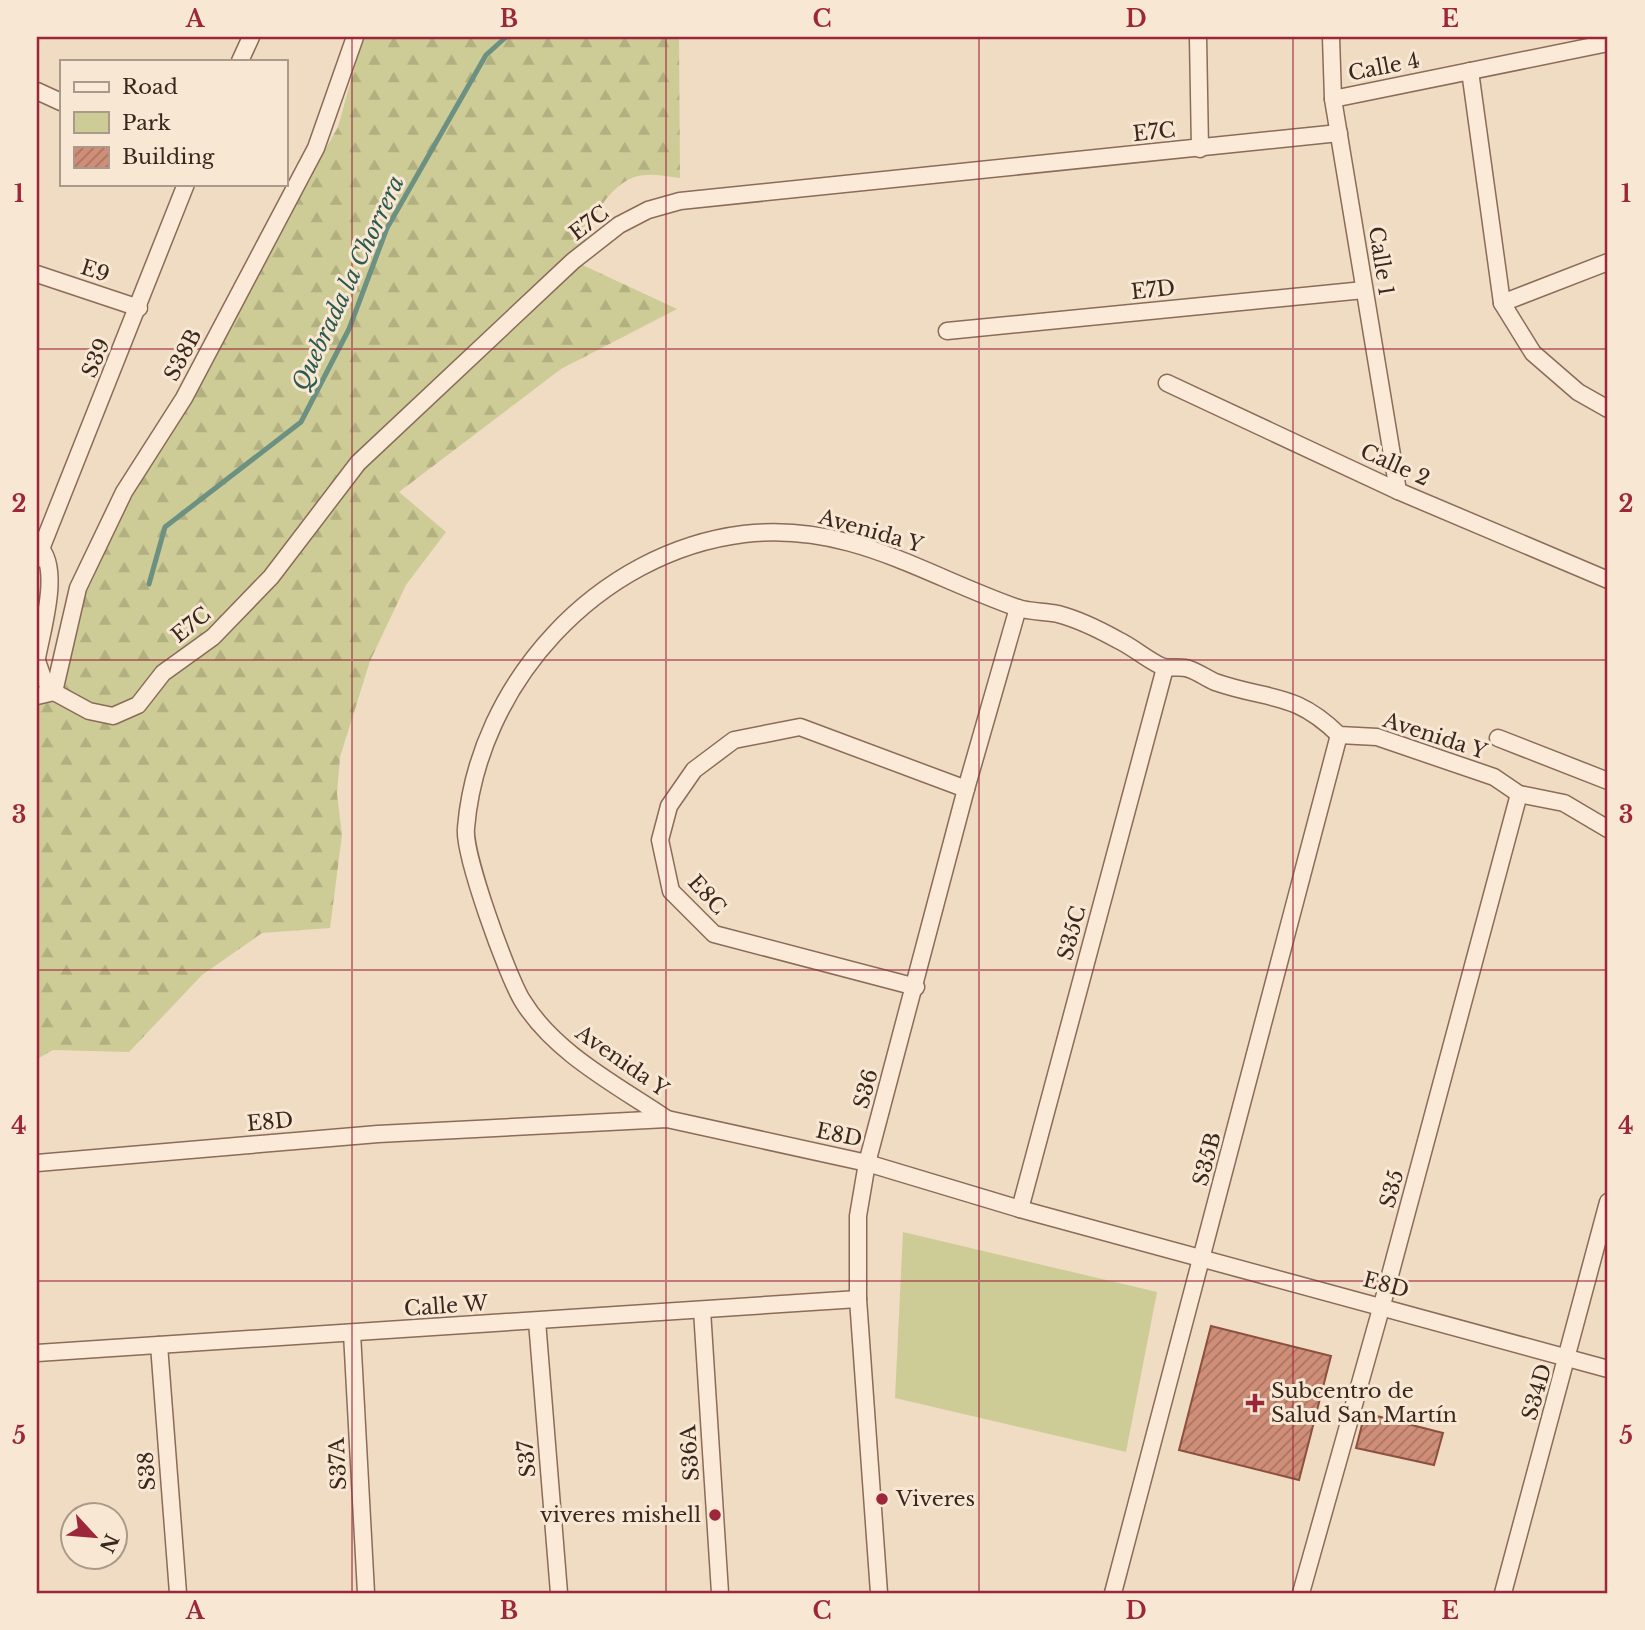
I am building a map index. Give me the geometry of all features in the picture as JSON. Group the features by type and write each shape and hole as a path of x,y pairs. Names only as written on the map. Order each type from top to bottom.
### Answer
{"street":[{"path":"240,60 251,37"},
{"name":"S38B","path":"54,692 78,588 124,492 184,397 316,148 355,37"},
{"path":"1198,37 1200,149"},
{"name":"Calle 1","path":"1331,37 1333,99 1398,491"},
{"name":"Calle 4","path":"1333,99 1608,43"},
{"path":"1470,71 1502,303 1533,354 1578,392 1608,409"},
{"path":"37,91 60,102"},
{"name":"E7C","path":"54,692 89,711 113,716 138,705 163,673 214,637 271,577 358,463 573,261 619,225 648,210 680,201 1339,133"},
{"name":"S39","path":"38,551 139,308 185,186"},
{"path":"1502,303 1608,262"},
{"name":"E9","path":"37,274 139,308"},
{"name":"E7D","path":"947,331 1364,290"},
{"name":"Calle 2","path":"1167,383 1398,491 1608,580"},
{"name":"Avenida Y","path":"667,1119 556,1041 522,1000 489,921 465,832 477,767 509,693 552,632 620,577 690,545 745,534 809,534 897,556 1018,608 1059,614 1119,640 1165,668 1186,667 1215,681 1282,698 1317,713 1339,735 1377,737 1494,777 1519,794 1564,803 1608,829"},
{"path":"37,696 54,692 44,678 37,659 51,577 38,551"},
{"name":"S36","path":"879,1593 859,1299 858,1216 867,1163 916,987 966,789 1018,608"},
{"name":"S35C","path":"1020,1209 1165,668"},
{"name":"E8C","path":"916,987 714,934 671,891 660,840 670,806 694,770 734,740 800,727 966,789"},
{"name":"S35B","path":"1113,1593 1339,735"},
{"path":"1498,738 1608,781"},
{"name":"S35","path":"1301,1593 1382,1306 1519,794"},
{"name":"E8D","path":"37,1163 378,1134 667,1119 867,1163 1020,1209 1608,1369"},
{"name":"S34D","path":"1503,1593 1608,1202"},
{"name":"Calle W","path":"37,1353 859,1299"},
{"name":"S36A","path":"702,1310 720,1593"},
{"name":"S37","path":"537,1321 559,1593"},
{"name":"S37A","path":"352,1333 366,1593"},
{"name":"S38","path":"159,1345 178,1593"}],"green space":[{"path":"363,37 679,37 680,178 644,175 623,183 599,210 588,232 584,253 574,261 677,309 561,369 399,492 446,532 406,585 370,661 340,757 337,794 342,835 330,928 262,933 202,975 129,1052 53,1050 37,1059 37,696 54,692 78,588 338,127"},
{"path":"903,1232 1157,1292 1126,1452 895,1398"}],"building":[{"name":"Subcentro de Salud San Martín","path":"1211,1326 1331,1356 1299,1480 1179,1450"},
{"path":"1365,1413 1443,1433 1434,1465 1356,1448"}],"waterway":[{"name":"Quebrada la Chorrera","path":"149,584 165,527 301,422 349,329 387,228 486,55 506,37"}],"place":[{"name":"Subcentro de Salud San Martín","path":"1255,1403"},
{"name":"Viveres","path":"882,1499"},
{"name":"viveres mishell","path":"715,1515"}]}
